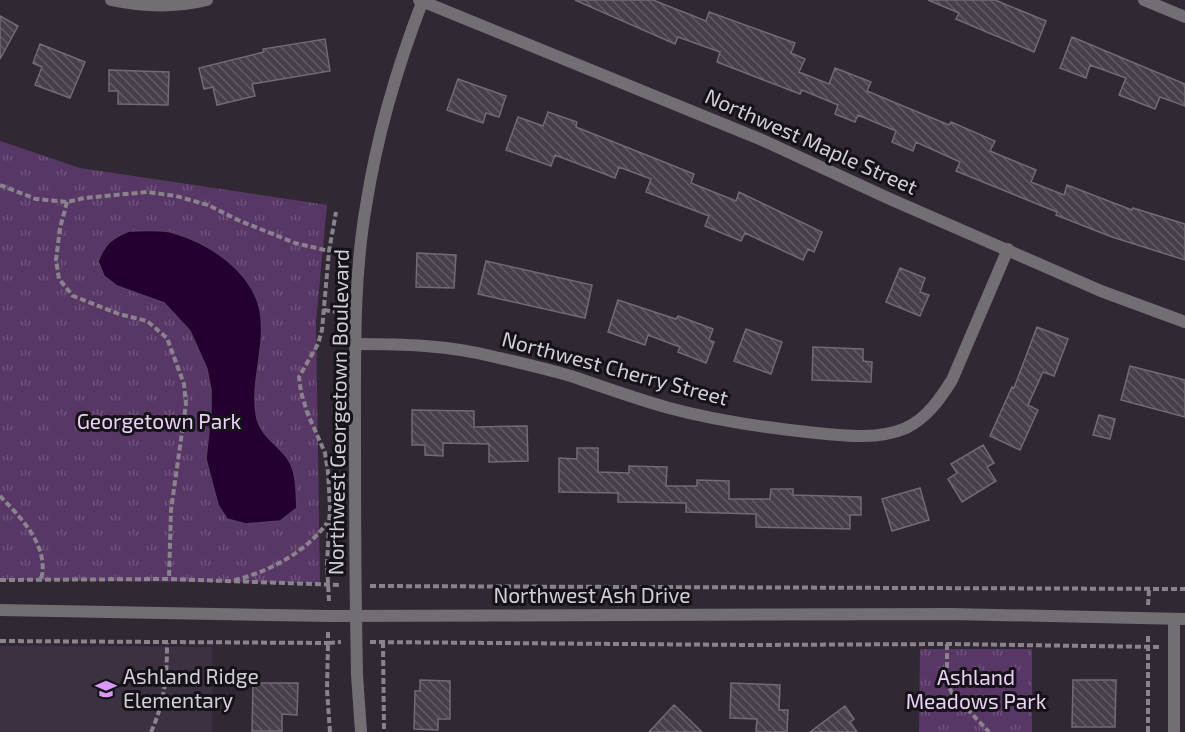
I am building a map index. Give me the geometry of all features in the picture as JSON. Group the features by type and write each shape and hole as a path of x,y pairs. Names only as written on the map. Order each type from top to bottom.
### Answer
{"street":[{"path":"111,0 156,7 207,0"},
{"name":"Northwest Maple Street","path":"422,0 732,127 1101,291 1185,322"},
{"name":"Northwest Georgetown Boulevard","path":"361,732 356,642 358,268 365,207 378,140 395,75 422,0"},
{"path":"1144,0 1185,17"},
{"name":"Northwest Cherry Street","path":"356,344 433,347 485,354 573,377 669,408 753,425 844,436 884,434 906,428 926,416 941,398 952,380 1008,249"},
{"name":"Northwest Ash Drive","path":"0,610 329,616 952,614 1180,619"},
{"path":"1174,732 1174,646 1180,619"}],"path":[{"path":"0,185 36,199 67,202 84,198 147,192 176,196 208,205 294,243 329,251"},
{"path":"67,202 60,228 56,260 59,279 73,296 119,314 147,321 167,338 184,384 186,404 168,543 169,579"},
{"path":"330,732 327,690 330,492 325,453 307,412 299,376 318,344 322,330 329,251 336,212"},
{"path":"324,310 338,312"},
{"path":"0,496 39,544 43,574 41,580"},
{"path":"229,582 250,576 289,558 308,544 328,522"},
{"path":"0,580 169,579 356,586 1185,590"},
{"path":"1148,732 1149,589"},
{"path":"0,641 1174,646"},
{"path":"383,642 384,732"},
{"path":"151,732 160,713 167,678 167,643"},
{"path":"947,644 947,683 952,693 989,732"}],"shaded area":[{"path":"129,231 169,232 201,244 214,251 239,271 255,296 262,324 255,392 257,419 266,436 288,459 296,483 297,508 280,521 246,524 227,519 218,505 206,459 211,390 207,369 190,331 164,303 117,286 104,276 98,261 109,242"},
{"name":"Ashland Ridge Elementary","path":"0,646 212,647 212,732 0,732"}],"green space":[{"name":"Georgetown Park","path":"0,141 80,168 327,205 316,322 320,583 0,580"},
{"name":"Ashland Meadows Park","path":"920,649 1032,649 1032,732 919,732"}],"building":[{"path":"575,0 653,0 706,21 709,12 795,43 791,53 805,59 799,72 829,84 835,68 871,82 867,91 949,125 951,122 995,141 990,151 1036,170 1031,182 1064,195 1067,185 1132,210 1133,208 1185,224 1185,260 1112,237 1056,215 1057,212 956,171 960,162 916,142 913,151 892,142 896,131 858,115 855,122 835,114 838,105 802,90 800,94 717,62 720,52 678,37 675,44"},
{"path":"928,0 995,0 1046,21 1034,52 956,19 959,13"},
{"path":"0,16 18,26 0,59"},
{"path":"1072,37 1185,84 1185,106 1160,97 1155,109 1119,95 1126,78 1090,65 1086,78 1060,68"},
{"path":"325,39 330,71 252,84 255,96 217,105 213,87 204,89 199,68 264,52 263,49"},
{"path":"40,44 85,62 70,98 35,85 42,67 33,63"},
{"path":"109,70 169,72 168,105 118,104 118,91 109,91"},
{"path":"458,79 506,96 499,117 486,113 483,123 447,110"},
{"path":"548,112 577,122 576,127 694,174 691,183 736,201 739,192 822,232 814,252 808,249 803,260 745,233 741,241 705,226 709,216 646,192 651,179 619,167 615,178 555,155 551,166 506,150 518,117 543,126"},
{"path":"417,253 456,255 454,288 416,287"},
{"path":"486,261 592,285 585,318 478,294"},
{"path":"900,268 925,278 920,292 929,295 920,316 886,302"},
{"path":"618,300 676,319 678,316 713,329 709,340 714,342 706,363 678,352 680,347 648,335 645,345 608,332"},
{"path":"1037,327 1068,339 1054,376 1043,372 1028,405 1038,410 1020,450 990,436 1012,387 1014,388"},
{"path":"746,329 782,342 771,374 734,361"},
{"path":"813,347 863,349 863,361 872,362 871,382 812,380"},
{"path":"1130,366 1185,380 1185,417 1121,400"},
{"path":"412,410 474,411 474,427 527,426 528,461 489,462 489,444 443,443 443,456 425,455 425,445 412,445"},
{"path":"1099,415 1115,419 1110,439 1093,435"},
{"path":"983,445 994,463 987,467 996,481 962,502 948,479 957,473 951,464"},
{"path":"577,448 598,448 598,472 629,473 629,466 667,467 666,486 697,486 697,480 729,481 729,499 770,499 771,489 793,489 793,495 861,497 861,515 850,515 850,529 756,527 756,514 686,512 686,503 618,502 618,493 559,492 559,458 577,459"},
{"path":"920,488 929,520 892,531 882,499"},
{"path":"420,680 450,681 450,719 438,719 438,730 414,729 415,691 420,691"},
{"path":"1073,680 1116,680 1115,727 1072,727"},
{"path":"253,683 298,683 297,715 282,714 282,731 252,731"},
{"path":"731,683 780,685 779,710 788,710 787,732 756,732 757,719 730,718"},
{"path":"674,705 702,732 649,732"},
{"path":"845,706 854,719 850,722 857,732 810,732"}],"place":[{"name":"Ashland Ridge Elementary","path":"106,689"}]}
